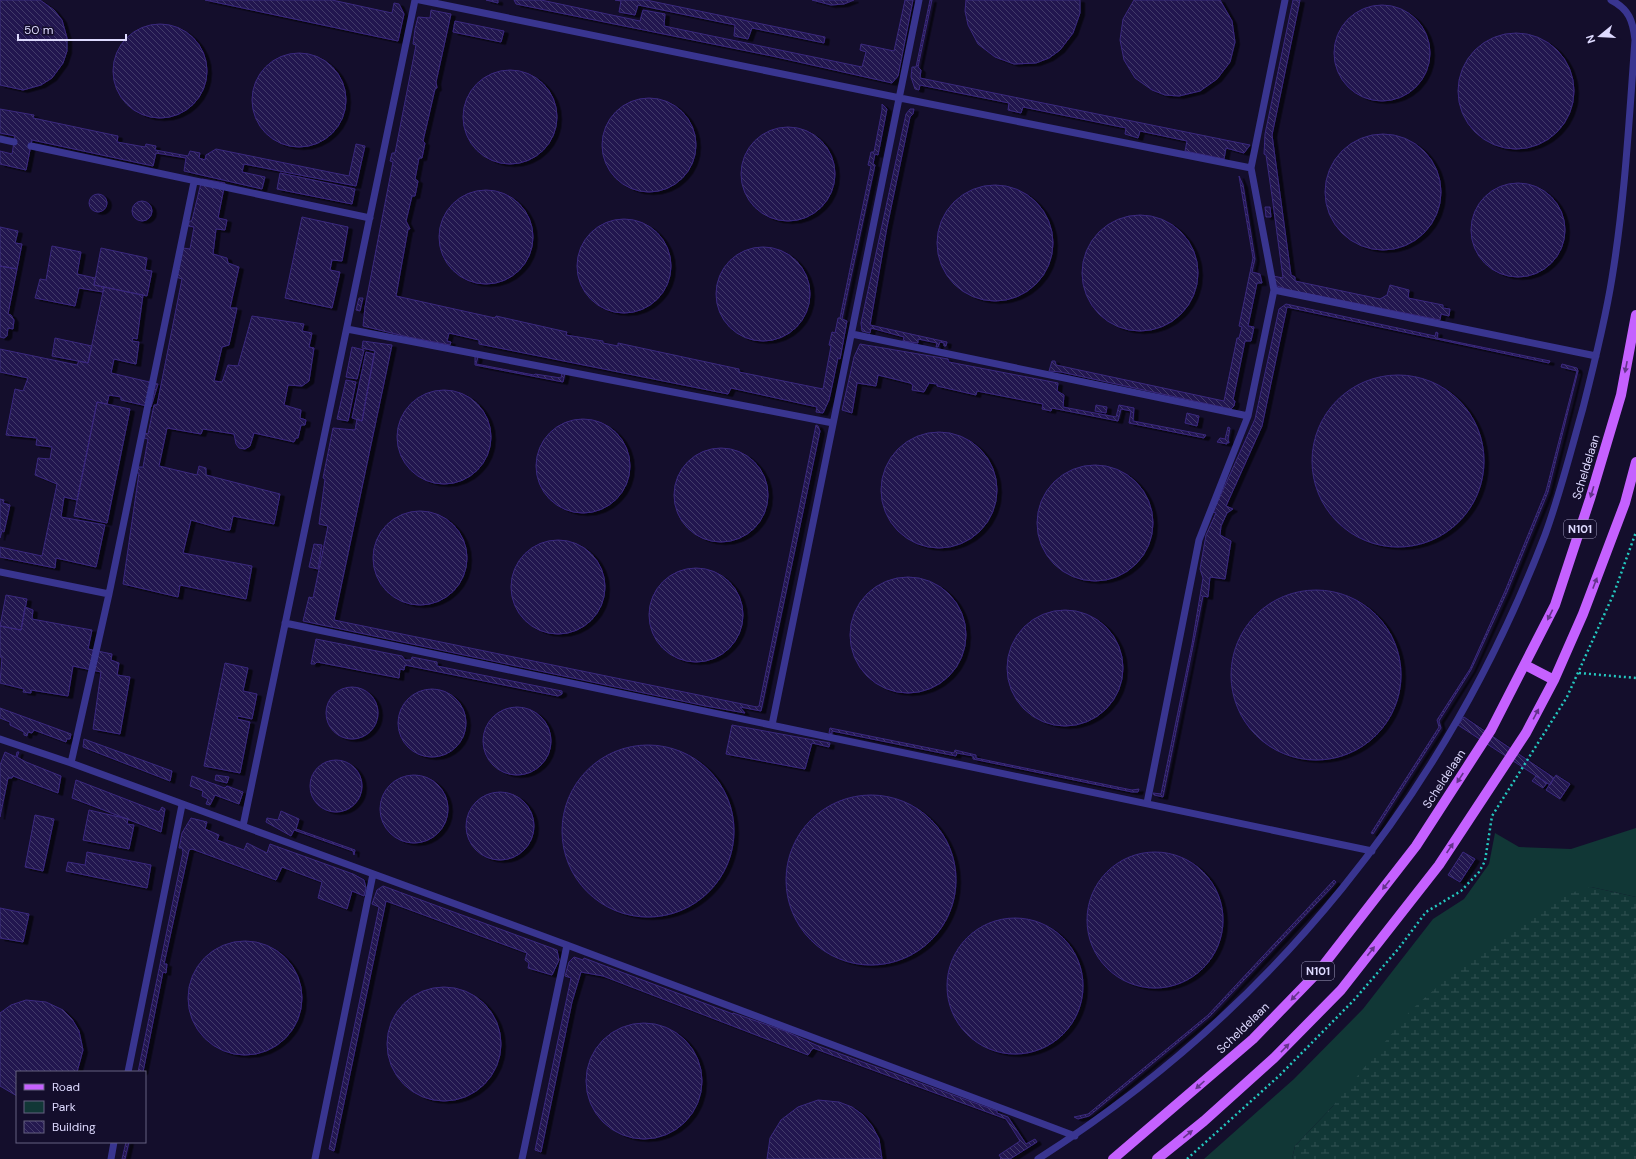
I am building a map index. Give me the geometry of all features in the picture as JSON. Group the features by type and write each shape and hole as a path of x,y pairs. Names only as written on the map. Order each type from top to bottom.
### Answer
{"main road":[{"name":"Scheldelaan","path":"1113,1159 1253,1038 1318,972 1416,846 1491,730 1555,605 1590,499 1621,395 1636,315"},
{"name":"N101","path":"1157,1159 1204,1121 1274,1058 1341,990 1439,865 1526,733 1554,680 1591,592 1625,503 1636,462"},
{"path":"1525,665 1554,680"}],"lane":[{"path":"243,826 415,0"},
{"path":"420,0 1251,168"},
{"path":"772,724 919,0"},
{"path":"1147,803 1199,540 1248,416 1274,290 1251,168 1285,0"},
{"path":"1038,1159 1075,1136 1132,1095 1184,1052 1242,998 1289,950 1372,852 1416,787 1468,702 1509,620 1545,533 1570,454 1596,356 1612,281 1624,192 1635,40 1634,27 1629,14 1621,5 1611,0"},
{"path":"0,139 14,142"},
{"path":"31,146 194,182 370,218"},
{"path":"71,763 109,594 194,182"},
{"path":"1274,290 1596,356"},
{"path":"347,330 833,423"},
{"path":"852,334 1248,416"},
{"path":"0,572 109,594"},
{"path":"285,623 1147,803 1372,852"},
{"path":"0,739 71,763 567,945 1075,1136"},
{"path":"128,1071 182,805"},
{"path":"315,1159 373,874"},
{"path":"522,1159 567,945"},
{"path":"111,1159 114,1143"}],"path":[{"path":"1579,673 1636,678"}],"green space":[{"path":"1636,828 1636,897 1591,887 1333,1106 1295,1146 1292,1159 1204,1159 1294,1079 1363,1009 1433,919 1464,899 1489,864 1495,833 1519,847 1571,849"},
{"path":"1591,887 1636,897 1636,1159 1292,1159 1295,1146 1333,1106 1410,1011 1472,956 1557,897"}],"building":[{"path":"0,0 40,0 54,10 62,20 67,38 67,51 63,63 52,78 41,85 23,90 0,85"},
{"path":"205,0 332,0 392,13 394,3 399,4 404,14 398,41"},
{"path":"486,0 498,0 498,3"},
{"path":"514,0 541,0 640,21 643,10 665,14 664,26 862,67 866,52 860,50 861,44 894,51 905,0 913,0 898,76 892,83 772,56 516,4"},
{"path":"615,0 646,0 825,37 824,43 752,28 748,39 734,36 735,25 638,5 635,15 619,12 621,1"},
{"path":"812,0 854,0 844,4 831,5"},
{"path":"930,0 932,0 918,67 921,70 920,78 1250,145 1244,153 1226,148 1224,159 1185,151 1187,141 1140,131 1138,138 1125,134 1126,128 1023,107 1021,113 1008,110 1009,103 920,85 919,90 915,89 911,77 912,67 916,67"},
{"path":"966,0 1080,0 1080,13 1073,33 1060,50 1049,58 1036,63 1014,64 995,57 978,44 968,25 965,11"},
{"path":"1134,0 1220,0 1232,21 1235,42 1230,62 1217,79 1200,91 1179,96 1165,95 1152,90 1135,78 1124,60 1120,40 1123,19"},
{"path":"1293,0 1300,0 1272,135 1291,275 1295,277 1295,281 1380,299 1387,295 1390,285 1409,290 1408,298 1443,305 1443,308 1450,309 1449,316 1441,314 1440,320 1289,290 1274,285 1273,276 1283,278 1266,155 1264,154 1265,134"},
{"path":"1382,5 1400,9 1416,19 1426,35 1430,53 1426,71 1416,87 1400,97 1382,101 1364,97 1348,87 1338,71 1334,53 1338,35 1348,19 1364,9"},
{"path":"431,10 451,14 436,82 437,88 435,89 423,141 425,143 422,158 419,158 415,179 418,181 415,196 412,196 406,221 410,229 408,229 396,296 567,332 566,335 603,341 603,343 618,346 618,343 739,369 739,372 823,389 831,346 829,345 832,332 835,333 838,318 840,318 871,166 868,165 871,152 874,152 882,104 887,109 878,155 875,154 873,164 875,165 842,319 847,321 840,359 838,358 829,400 823,413 816,412 817,407 731,388 728,394 479,344 479,340 449,333 447,341 451,342 450,345 363,326 365,307 393,162 390,161 392,153 395,153 416,45 413,44 415,29 418,17 430,18"},
{"path":"455,21 504,31 501,42 453,32"},
{"path":"160,24 178,27 193,38 204,53 207,71 204,89 193,104 178,115 160,118 142,115 127,104 116,89 113,71 116,53 127,38 142,27"},
{"path":"1516,33 1538,37 1557,50 1570,69 1574,91 1570,113 1557,132 1538,145 1516,149 1494,145 1475,132 1462,113 1458,91 1462,69 1475,50 1494,37"},
{"path":"299,53 317,56 332,67 343,82 346,100 343,118 332,133 317,144 299,147 281,144 266,133 255,118 252,100 255,82 266,67 281,56"},
{"path":"510,70 528,73 543,84 554,99 557,117 554,135 543,150 528,161 510,164 492,161 477,150 466,135 463,117 466,99 477,84 492,73"},
{"path":"649,98 667,101 682,112 693,127 696,145 693,163 682,178 667,189 649,192 631,189 616,178 605,163 602,145 605,127 616,112 631,101"},
{"path":"0,109 34,115 33,118 118,136 117,142 145,147 146,144 156,146 155,150 188,156 190,151 200,153 199,158 205,160 206,155 216,149 349,176 356,144 365,146 356,186 244,164 242,172 265,177 262,189 184,171 186,158 156,153 153,166 32,140 26,170 0,164 0,151 12,154 15,136 0,133"},
{"path":"910,109 914,109 913,114 910,117 887,227 870,325 947,342 946,346 944,346 944,343 940,342 938,347 936,347 937,343 918,339 918,343 903,341 904,337 871,328 870,333 862,331 861,323 906,114"},
{"path":"788,127 806,130 822,140 832,156 835,174 832,192 822,208 806,218 788,221 770,218 754,208 744,192 741,174 744,156 754,140 770,130"},
{"path":"1383,134 1394,135 1405,139 1424,151 1436,170 1440,181 1440,203 1436,214 1424,233 1405,245 1394,249 1383,250 1372,249 1361,245 1342,233 1330,214 1326,203 1325,192 1326,181 1330,170 1342,151 1361,139 1372,135"},
{"path":"280,173 355,189 352,204 277,189"},
{"path":"1239,176 1243,185 1255,259 1252,272 1260,274 1262,283 1257,283 1248,326 1254,327 1251,341 1245,341 1233,400 1235,401 1234,406 1231,409 1061,372 1049,371 1052,361 1055,361 1056,365 1224,401 1237,338 1239,338 1242,327 1239,326 1253,258"},
{"path":"202,179 225,183 218,218 227,220 225,230 216,229 213,254 227,258 228,263 239,267 230,308 237,308 229,345 222,347 214,381 222,382 228,365 238,366 252,316 304,324 302,331 312,333 309,347 314,348 309,381 302,386 288,385 284,405 301,410 300,418 306,420 305,425 301,425 298,438 296,438 294,442 254,433 250,446 245,449 239,448 236,444 234,434 203,429 201,434 167,428 159,466 197,475 199,466 206,468 206,475 280,494 274,524 233,516 230,530 226,530 191,520 183,553 252,566 246,599 180,585 178,597 123,584 139,473 137,473 138,467 143,467 148,439 144,438 145,433 148,434 154,405 157,405 182,279 176,277 183,248 190,249 194,227 188,226 189,222 192,220"},
{"path":"1509,183 1527,183 1536,186 1552,196 1562,212 1565,221 1565,239 1562,248 1552,264 1536,274 1527,277 1509,277 1500,274 1484,264 1474,248 1471,239 1471,221 1474,212 1484,196 1500,186"},
{"path":"995,185 1017,189 1036,202 1049,221 1053,243 1049,265 1036,284 1017,297 995,301 973,297 954,284 941,265 937,243 941,221 954,202 973,189"},
{"path":"486,190 504,194 519,204 529,219 533,237 529,255 519,270 504,280 486,284 468,280 453,270 443,255 439,237 443,219 453,204 468,194"},
{"path":"98,194 104,197 107,203 104,209 98,212 92,209 89,203 92,197"},
{"path":"142,201 149,204 152,211 149,218 142,221 135,218 132,211 135,204"},
{"path":"1265,207 1270,207 1271,217 1266,217"},
{"path":"1140,215 1162,219 1181,232 1194,251 1198,273 1194,295 1181,314 1162,327 1140,331 1118,327 1099,314 1086,295 1082,273 1086,251 1099,232 1118,219"},
{"path":"302,217 348,227 342,261 332,260 330,270 340,272 332,308 285,298"},
{"path":"624,219 642,222 657,233 668,248 671,266 668,284 657,299 642,310 624,313 606,310 591,299 580,284 577,266 580,248 591,233 606,222"},
{"path":"0,227 18,231 15,243 22,244 17,269 0,266"},
{"path":"52,246 81,252 77,274 95,278 94,285 104,287 103,292 79,288 75,306 35,298 40,279 46,280"},
{"path":"763,247 781,250 796,261 807,276 810,294 807,312 796,327 781,338 763,341 745,338 730,327 719,312 716,294 719,276 730,261 745,250"},
{"path":"101,248 147,258 145,270 152,271 147,296 94,285"},
{"path":"0,266 17,269 8,314 11,315 14,320 13,329 8,328 7,336 4,338 0,337"},
{"path":"104,287 143,295 137,339 133,338 132,341 139,342 136,364 114,359 111,373 158,384 151,407 121,400 121,397 109,395 107,404 97,402 77,500 64,497 61,517 105,525 96,567 56,558 55,568 0,557 0,547 42,556 57,484 35,475 38,458 50,459 52,447 36,445 37,438 6,435 15,389 23,391 28,378 0,372 0,349 77,365 79,361 88,363"},
{"path":"359,298 363,298 360,311 356,310"},
{"path":"1286,304 1435,336 1436,332 1438,333 1437,338 1550,361 1549,363 1287,307 1262,426 1226,506 1233,509 1227,513 1221,526 1220,535 1231,541 1225,579 1210,577 1208,597 1203,596 1163,797 1154,795 1153,793 1161,794 1192,644 1203,578 1200,569 1206,535 1216,513 1213,512 1255,419 1279,309"},
{"path":"55,338 92,346 88,363 52,356"},
{"path":"363,341 392,345 334,620 757,707 759,706 816,425 818,426 820,431 761,711 740,707 745,713 706,706 303,621 309,597 313,598 328,526 319,524 325,479 323,478 333,428 355,430 357,419 362,421 375,351 362,348"},
{"path":"860,344 948,359 949,362 1058,383 1057,391 1064,395 1063,407 1116,417 1119,405 1134,408 1133,421 1206,435 1204,438 1129,423 1131,411 1121,409 1118,421 1052,408 1051,411 1042,409 1043,404 977,391 976,395 937,386 937,384 929,383 924,392 912,390 913,385 910,383 878,375 876,386 857,383 852,413 842,410 854,357"},
{"path":"352,347 364,350 357,379 346,377"},
{"path":"366,352 374,354 362,421 352,418"},
{"path":"475,356 478,357 476,364 534,375 561,378 562,372 565,373 563,382 475,365"},
{"path":"1562,364 1577,368 1578,371 1548,492 1507,592 1471,670 1439,721 1441,728 1373,834 1371,833 1439,727 1437,720 1470,669 1505,591 1546,491 1577,371 1561,367"},
{"path":"1398,375 1415,377 1431,382 1446,390 1464,407 1469,413 1480,436 1484,461 1482,478 1477,494 1469,509 1452,527 1446,532 1423,543 1398,547 1381,545 1365,540 1350,532 1332,515 1327,509 1316,486 1312,461 1314,444 1319,428 1327,413 1344,395 1350,390 1373,379"},
{"path":"346,380 356,382 348,421 337,419"},
{"path":"435,390 453,390 462,393 478,403 488,419 491,428 491,446 488,455 478,471 462,481 453,484 435,484 426,481 410,471 400,455 397,446 397,428 400,419 410,403 426,393"},
{"path":"97,402 130,409 107,523 74,516"},
{"path":"1096,405 1107,407 1106,413 1095,411"},
{"path":"1187,413 1199,416 1197,426 1185,423"},
{"path":"583,419 601,422 616,433 627,448 630,466 627,484 616,499 601,510 583,513 565,510 550,499 539,484 536,466 539,448 550,433 565,422"},
{"path":"1228,427 1230,428 1228,439 1229,443 1217,442 1220,438 1225,439"},
{"path":"939,432 961,436 980,449 993,468 997,490 993,512 980,531 961,544 939,548 917,544 898,531 885,512 881,490 885,468 898,449 917,436"},
{"path":"721,448 739,451 754,462 765,477 768,495 765,513 754,528 739,539 721,542 703,539 688,528 677,513 674,495 677,477 688,462 703,451"},
{"path":"1095,465 1117,469 1136,482 1149,501 1153,523 1149,545 1136,564 1117,577 1095,581 1073,577 1054,564 1041,545 1037,523 1041,501 1054,482 1073,469"},
{"path":"0,499 4,500 3,503 10,505 4,532 2,531 0,538"},
{"path":"411,511 429,511 438,514 454,524 464,540 467,549 467,567 464,576 454,592 438,602 429,605 411,605 402,602 386,592 376,576 373,567 373,549 376,540 386,524 402,514"},
{"path":"558,540 576,544 591,554 601,569 605,587 601,605 591,620 576,630 558,634 540,630 525,620 515,605 511,587 515,569 525,554 540,544"},
{"path":"314,544 322,545 318,569 309,567"},
{"path":"696,568 714,571 729,582 740,597 743,615 740,633 729,648 714,659 696,662 678,659 663,648 652,633 649,615 652,597 663,582 678,571"},
{"path":"908,577 930,581 949,594 962,613 966,635 962,657 949,676 930,689 908,693 886,689 867,676 854,657 850,635 854,613 867,594 886,581"},
{"path":"1308,590 1324,590 1349,596 1370,609 1382,621 1395,642 1398,650 1401,675 1400,692 1395,708 1382,729 1370,741 1349,754 1341,757 1324,760 1308,760 1283,754 1262,741 1250,729 1237,708 1234,700 1231,683 1231,667 1237,642 1250,621 1262,609 1283,596 1291,593"},
{"path":"6,595 27,599 21,630 0,626"},
{"path":"25,607 33,610 32,619 92,630 88,649 112,654 111,660 119,663 117,675 130,677 120,734 93,729 101,672 73,666 68,696 31,690 31,693 23,692 24,689 0,683 2,657 0,657 0,626 21,630"},
{"path":"1065,610 1087,614 1106,627 1119,646 1123,668 1119,690 1106,709 1087,722 1065,726 1043,722 1024,709 1011,690 1007,668 1011,646 1024,627 1043,614"},
{"path":"316,639 402,656 405,660 411,660 412,657 437,662 437,666 562,691 562,694 558,696 405,665 404,670 400,669 399,678 317,662 315,664 311,664"},
{"path":"225,663 248,668 243,691 257,694 252,719 238,716 237,719 250,722 240,773 204,766"},
{"path":"347,687 357,687 371,694 378,708 378,718 371,732 357,739 347,739 337,735 330,728 326,718 326,708 330,698 337,691"},
{"path":"432,689 445,692 456,699 463,710 466,723 463,736 456,747 445,754 432,757 419,754 408,747 401,736 398,723 401,710 408,699 419,692"},
{"path":"517,707 530,709 541,717 549,728 551,741 549,754 541,765 530,773 517,775 504,773 493,765 485,754 483,741 485,728 493,717 504,709"},
{"path":"0,708 71,734 70,739 67,739 66,742 34,730 32,733 28,732 27,736 24,735 24,732 10,725 10,722 0,718"},
{"path":"1464,717 1554,778 1550,785 1458,725"},
{"path":"732,725 830,743 829,747 812,743 805,769 726,754"},
{"path":"830,728 954,753 955,750 976,755 976,758 1132,790 1139,789 1138,792 1132,792 973,759 973,756 957,753 956,756 832,731 832,734 829,733"},
{"path":"84,739 172,771 170,781 83,747"},
{"path":"648,745 665,747 681,752 696,760 709,770 719,783 727,798 732,814 734,831 732,848 727,864 719,879 709,892 696,902 681,910 665,915 648,917 631,915 615,910 600,902 587,892 577,879 569,864 564,848 562,831 564,814 569,798 577,783 587,770 600,760 615,752 631,747"},
{"path":"5,752 16,757 17,752 19,752 17,757 61,776 58,793 13,776 12,778 8,778 0,817 0,765"},
{"path":"331,760 341,760 355,767 362,781 362,791 355,805 341,812 331,812 321,808 314,801 310,791 310,781 314,771 321,764"},
{"path":"216,775 229,777 227,783 215,780"},
{"path":"414,775 427,778 438,785 445,796 448,809 445,822 438,833 427,840 414,843 401,840 390,833 383,822 380,809 383,796 390,785 401,778"},
{"path":"1556,775 1570,784 1560,799 1546,790"},
{"path":"192,776 225,788 227,786 243,792 239,804 215,795 210,805 206,804 208,799 202,796 203,791 190,786"},
{"path":"1536,776 1547,783 1543,788 1532,781"},
{"path":"76,780 159,812 162,807 165,809 161,832 72,798"},
{"path":"493,792 507,792 519,798 528,807 534,819 532,839 524,850 513,858 507,860 493,860 487,858 476,850 468,839 466,833 466,819 468,813 476,802 487,794"},
{"path":"863,795 879,795 904,801 925,814 937,826 950,847 953,855 956,880 955,897 950,913 937,934 925,946 904,959 896,962 879,965 863,965 838,959 817,946 805,934 792,913 789,905 786,888 786,872 792,847 805,826 817,814 838,801 846,798"},
{"path":"89,810 128,819 127,824 134,825 129,849 83,840"},
{"path":"281,811 299,819 296,829 355,850 354,855 353,851 294,830 291,836 266,822 267,818 278,820"},
{"path":"35,815 54,819 43,871 25,867"},
{"path":"191,818 207,822 205,829 219,835 217,840 244,850 247,843 267,853 270,844 353,874 364,880 366,888 364,896 352,891 347,909 318,898 322,882 282,867 276,880 192,849 189,850 164,964 167,964 166,973 163,972 143,1071 138,1071 183,852 182,848 179,848 182,833"},
{"path":"87,852 151,865 147,888 66,871 68,862 85,865"},
{"path":"1148,852 1162,852 1187,860 1198,867 1208,877 1218,894 1222,907 1222,933 1218,946 1208,963 1198,973 1175,985 1162,988 1148,988 1123,980 1112,973 1102,963 1090,940 1087,927 1087,913 1095,888 1102,877 1112,867 1135,855"},
{"path":"1463,852 1475,859 1460,882 1448,875"},
{"path":"1334,880 1336,882 1332,887 1210,1016 1089,1116 1078,1119 1074,1117 1088,1114 1208,1015"},
{"path":"383,886 557,950 559,960 552,975 528,968 529,963 525,960 527,953 386,901 334,1151 329,1149 379,907 372,904 377,890"},
{"path":"0,908 29,914 23,942 0,938"},
{"path":"1008,918 1022,918 1047,926 1058,933 1068,943 1078,960 1082,973 1082,999 1078,1012 1068,1029 1058,1039 1035,1051 1022,1054 1008,1054 983,1046 972,1039 962,1029 950,1006 947,993 947,979 955,954 962,943 972,933 995,921"},
{"path":"245,941 267,945 286,957 298,976 302,998 298,1020 286,1039 267,1051 245,1055 223,1051 204,1039 192,1020 188,998 192,976 204,957 223,945"},
{"path":"574,957 583,960 584,958 733,1014 785,1031 816,1045 997,1111 997,1113 1008,1117 1026,1144 1035,1139 1037,1142 1010,1159 1000,1159 1001,1158 999,1155 1020,1141 1006,1119 813,1048 808,1055 603,976 581,972 572,1002 541,1152 535,1150 571,978 565,976 569,962"},
{"path":"444,987 466,991 485,1003 497,1022 501,1044 497,1066 485,1085 466,1097 444,1101 422,1097 403,1085 391,1066 387,1044 391,1022 403,1003 422,991"},
{"path":"26,1000 46,1002 63,1010 72,1019 79,1031 83,1050 77,1071 16,1071 16,1095 0,1086 0,1013 11,1005"},
{"path":"644,1023 666,1028 685,1040 697,1059 702,1081 697,1103 685,1122 666,1134 644,1139 622,1134 603,1122 591,1103 586,1081 591,1059 603,1040 622,1028"},
{"path":"818,1100 839,1102 852,1107 863,1115 872,1126 879,1139 882,1159 767,1159 770,1138 781,1120 798,1107"},
{"path":"126,1143 129,1143 125,1159 122,1159"}]}
